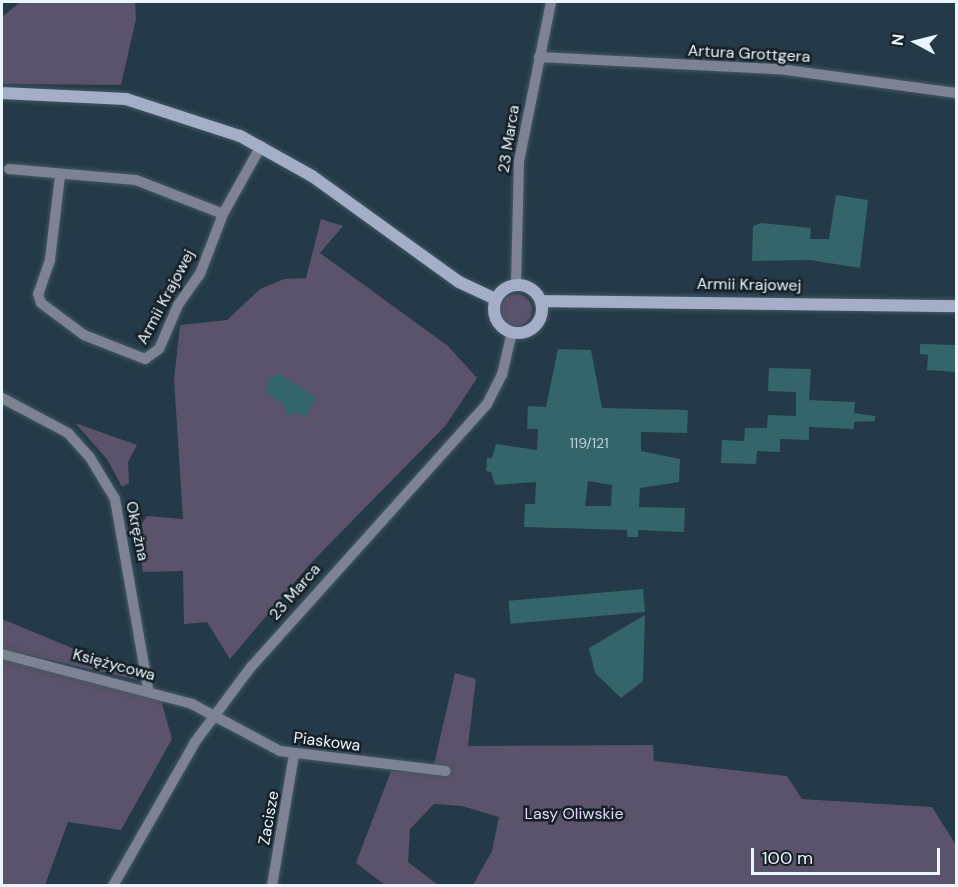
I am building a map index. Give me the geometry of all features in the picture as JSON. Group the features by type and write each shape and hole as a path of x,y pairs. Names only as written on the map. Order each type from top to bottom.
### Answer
{"street":[{"name":"23 Marca","path":"516,284 519,161 551,2"},
{"name":"Artura Grottgera","path":"539,57 779,69 957,93"},
{"path":"2,93 126,99 158,106 261,146 312,176 459,282 495,299"},
{"name":"Armii Krajowej","path":"60,176 50,260 39,287 41,303 84,334 133,356 154,357 178,304 200,274 223,214 261,146"},
{"path":"9,169 60,176 136,180 223,214"},
{"path":"516,284 534,290 541,301 538,322 526,332 512,332 498,323 495,299 504,288 516,284"},
{"name":"Armii Krajowej","path":"541,301 957,306"},
{"name":"23 Marca","path":"113,885 161,798 214,717 332,572 466,431 502,375 512,332"},
{"name":"Okrężna","path":"2,398 68,433 89,456 115,499 148,689"},
{"name":"Księżycowa","path":"2,654 148,689 192,704 214,717"},
{"name":"Piaskowa","path":"214,717 268,746 294,754 446,771"},
{"name":"Zacisze","path":"272,885 294,754"}],"green space":[{"path":"20,2 135,2 136,19 121,85 2,84 2,17"},
{"path":"321,219 343,226 320,253 448,346 477,378 446,425 309,565 230,659 207,622 184,624 183,571 143,572 137,530 147,516 183,519 174,379 180,325 227,320 260,289 284,279 306,278"},
{"path":"516,294 528,298 532,310 528,322 516,326 504,322 500,310 504,298"},
{"path":"75,423 137,445 128,462 129,483 122,487 107,459"},
{"path":"2,619 137,675 137,680 2,649"},
{"path":"2,659 161,700 172,739 121,830 68,822 45,885 2,885"},
{"name":"Lasy Oliwskie","path":"455,673 476,679 468,746 653,745 654,761 787,776 802,799 932,807 956,845 956,885 473,885 492,851 499,817 462,806 434,804 410,829 408,862 438,885 385,885 356,863 391,771 432,773"}],"building":[{"path":"836,195 868,200 860,268 810,260 752,261 753,226 761,223 811,228 810,239 829,239"},
{"path":"920,344 957,345 957,372 927,370 928,355 920,354"},
{"path":"558,349 591,350 602,408 688,410 687,433 641,432 641,451 680,459 679,482 640,488 639,507 685,508 684,532 638,530 638,537 627,537 627,530 524,527 525,504 535,504 536,482 495,485 491,472 486,471 487,458 492,458 496,444 537,450 538,429 527,429 528,406 546,407","holes":["588,481 612,485 611,506 585,506"]},
{"path":"769,368 811,369 809,400 855,402 854,413 875,416 875,421 854,422 854,429 809,427 809,440 780,439 780,452 757,451 756,464 721,463 722,440 744,441 745,428 767,428 768,415 796,416 796,392 768,391"},
{"path":"278,373 317,398 305,418 297,413 287,416 284,405 266,393 268,380"},
{"path":"643,589 645,612 511,624 509,601"},
{"path":"645,615 643,681 621,698 595,673 589,648"}]}
